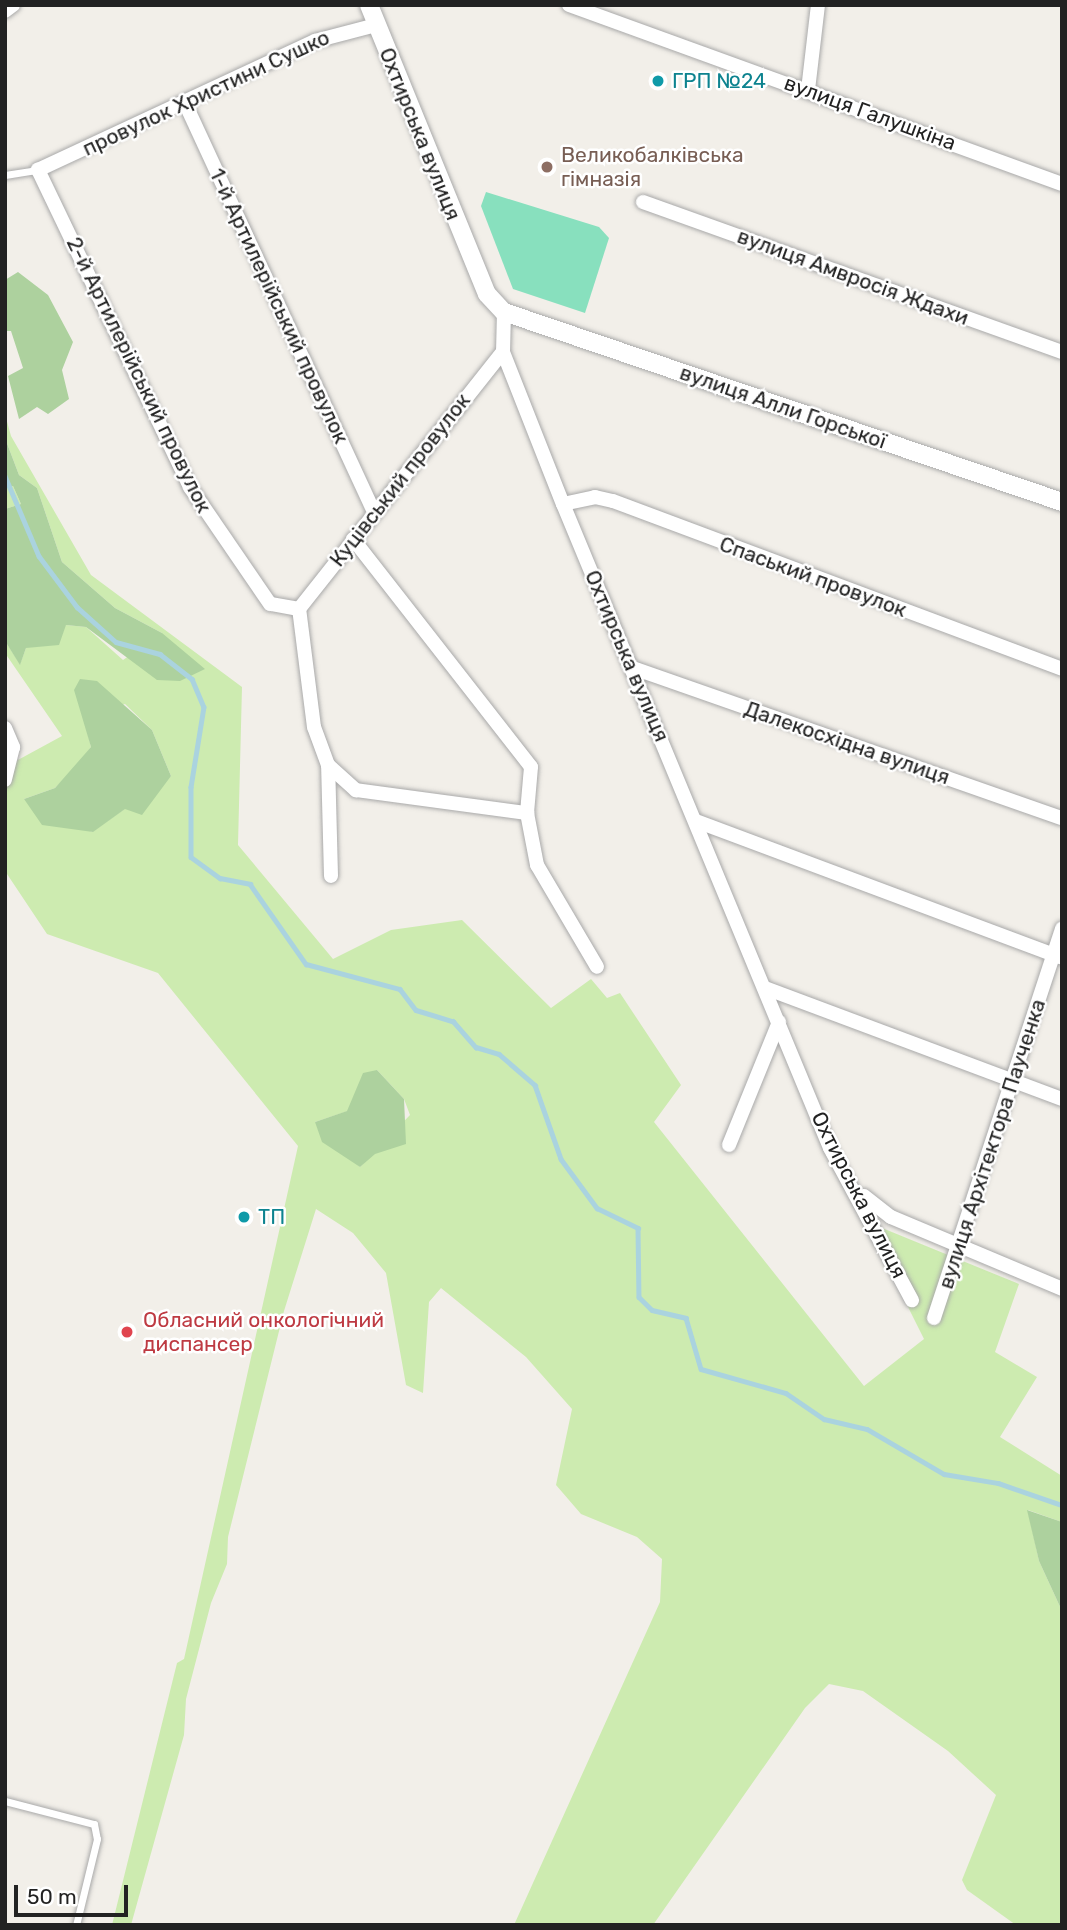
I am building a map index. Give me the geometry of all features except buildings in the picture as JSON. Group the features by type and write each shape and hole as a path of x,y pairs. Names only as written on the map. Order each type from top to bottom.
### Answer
{"street":[{"path":"5,11 13,5"},
{"name":"Охтирська вулиця","path":"369,5 487,294 504,312 503,352 562,504 633,668 830,1148 859,1192 912,1300"},
{"name":"вулиця Галушкіна","path":"569,5 600,10 1062,184"},
{"path":"807,90 818,5"},
{"name":"провулок Христини Сушко","path":"38,170 315,41 376,25"},
{"name":"1-й Артилерійський провулок","path":"185,103 373,509"},
{"name":"2-й Артилерійський провулок","path":"38,170 190,486 270,604 299,609"},
{"name":"вулиця Амвросія Ждахи","path":"643,202 1062,352"},
{"name":"вулиця Алли Горської","path":"504,312 1062,502"},
{"name":"Куцівський провулок","path":"299,609 373,509 503,352"},
{"name":"Спаський провулок","path":"562,504 595,497 613,501 1062,669"},
{"path":"353,539 531,767 527,813 537,865 597,967"},
{"path":"299,609 314,727 328,765 331,876"},
{"name":"Далекосхідна вулиця","path":"633,668 1062,818"},
{"path":"5,728 13,747 5,780"},
{"path":"328,765 356,790 527,813"},
{"path":"696,821 1058,956"},
{"name":"вулиця Архітектора Паученка","path":"934,1318 957,1244 1058,956 1062,929"},
{"path":"765,988 1062,1099"},
{"path":"729,1145 779,1022"},
{"path":"859,1192 891,1217 1062,1289"}],"lane":[{"path":"5,175 38,170"},
{"path":"5,1801 94,1824 97,1839 76,1925"}],"green space":[{"path":"486,192 599,227 609,238 585,313 513,289 481,206"},
{"path":"18,272 48,295 73,342 62,370 69,399 48,414 37,407 19,419 8,376 23,368 11,331 5,331 5,280"},
{"path":"5,414 11,436 91,575 242,687 238,845 333,959 391,930 462,920 551,1008 591,979 607,998 620,993 681,1085 654,1122 864,1386 924,1339 865,1221 1019,1284 995,1352 1037,1377 1000,1437 1062,1476 1062,1522 1028,1510 1039,1561 1062,1611 1062,1925 1016,1925 967,1890 962,1880 996,1795 948,1751 863,1691 829,1684 805,1708 653,1925 514,1925 660,1602 662,1559 637,1537 581,1514 556,1485 572,1409 526,1357 441,1288 429,1302 423,1393 406,1385 386,1273 353,1233 316,1209 284,1311 228,1537 227,1564 211,1603 186,1699 184,1735 131,1925 112,1925 177,1663 184,1659 298,1146 158,973 47,934 5,871 5,767 62,736 5,653 5,641 20,664 26,648 66,625 86,627 123,660 162,633 115,608 62,562 37,488 19,475 5,438","holes":["125,704 152,730 171,776 92,832 24,799 55,788 81,761 91,747 84,718","377,1070 404,1099 410,1115 360,1167 315,1122 348,1111"]},
{"path":"5,438 19,475 37,488 62,562 115,608 162,633 205,669 180,681 157,680 86,627 66,625 59,645 26,648 20,665 5,641 5,509 21,504 13,486 5,487"},
{"path":"13,486 21,504 5,509 5,487"},
{"path":"80,679 97,681 152,730 171,776 142,815 125,809 93,832 42,825 24,799 55,788 91,747 74,690"},
{"path":"377,1070 404,1099 406,1144 375,1154 360,1167 322,1142 315,1122 347,1111 363,1073"},
{"path":"1027,1510 1062,1522 1062,1611 1039,1561"}],"waterway":[{"path":"5,476 39,556 77,607 116,642 160,654 192,679 204,707 191,787 191,857 220,878 250,884 306,964 400,989 416,1010 453,1021 476,1047 499,1054 535,1085 561,1159 597,1208 638,1228 639,1297 652,1310 686,1318 701,1369 786,1393 824,1419 867,1429 944,1474 998,1483 1062,1505"}],"place":[{"name":"ГРП №24","path":"658,81"},
{"name":"Великобалківська гімназія","path":"547,167"},
{"name":"ТП","path":"244,1217"},
{"name":"Обласний онкологічний диспансер","path":"127,1332"}]}
